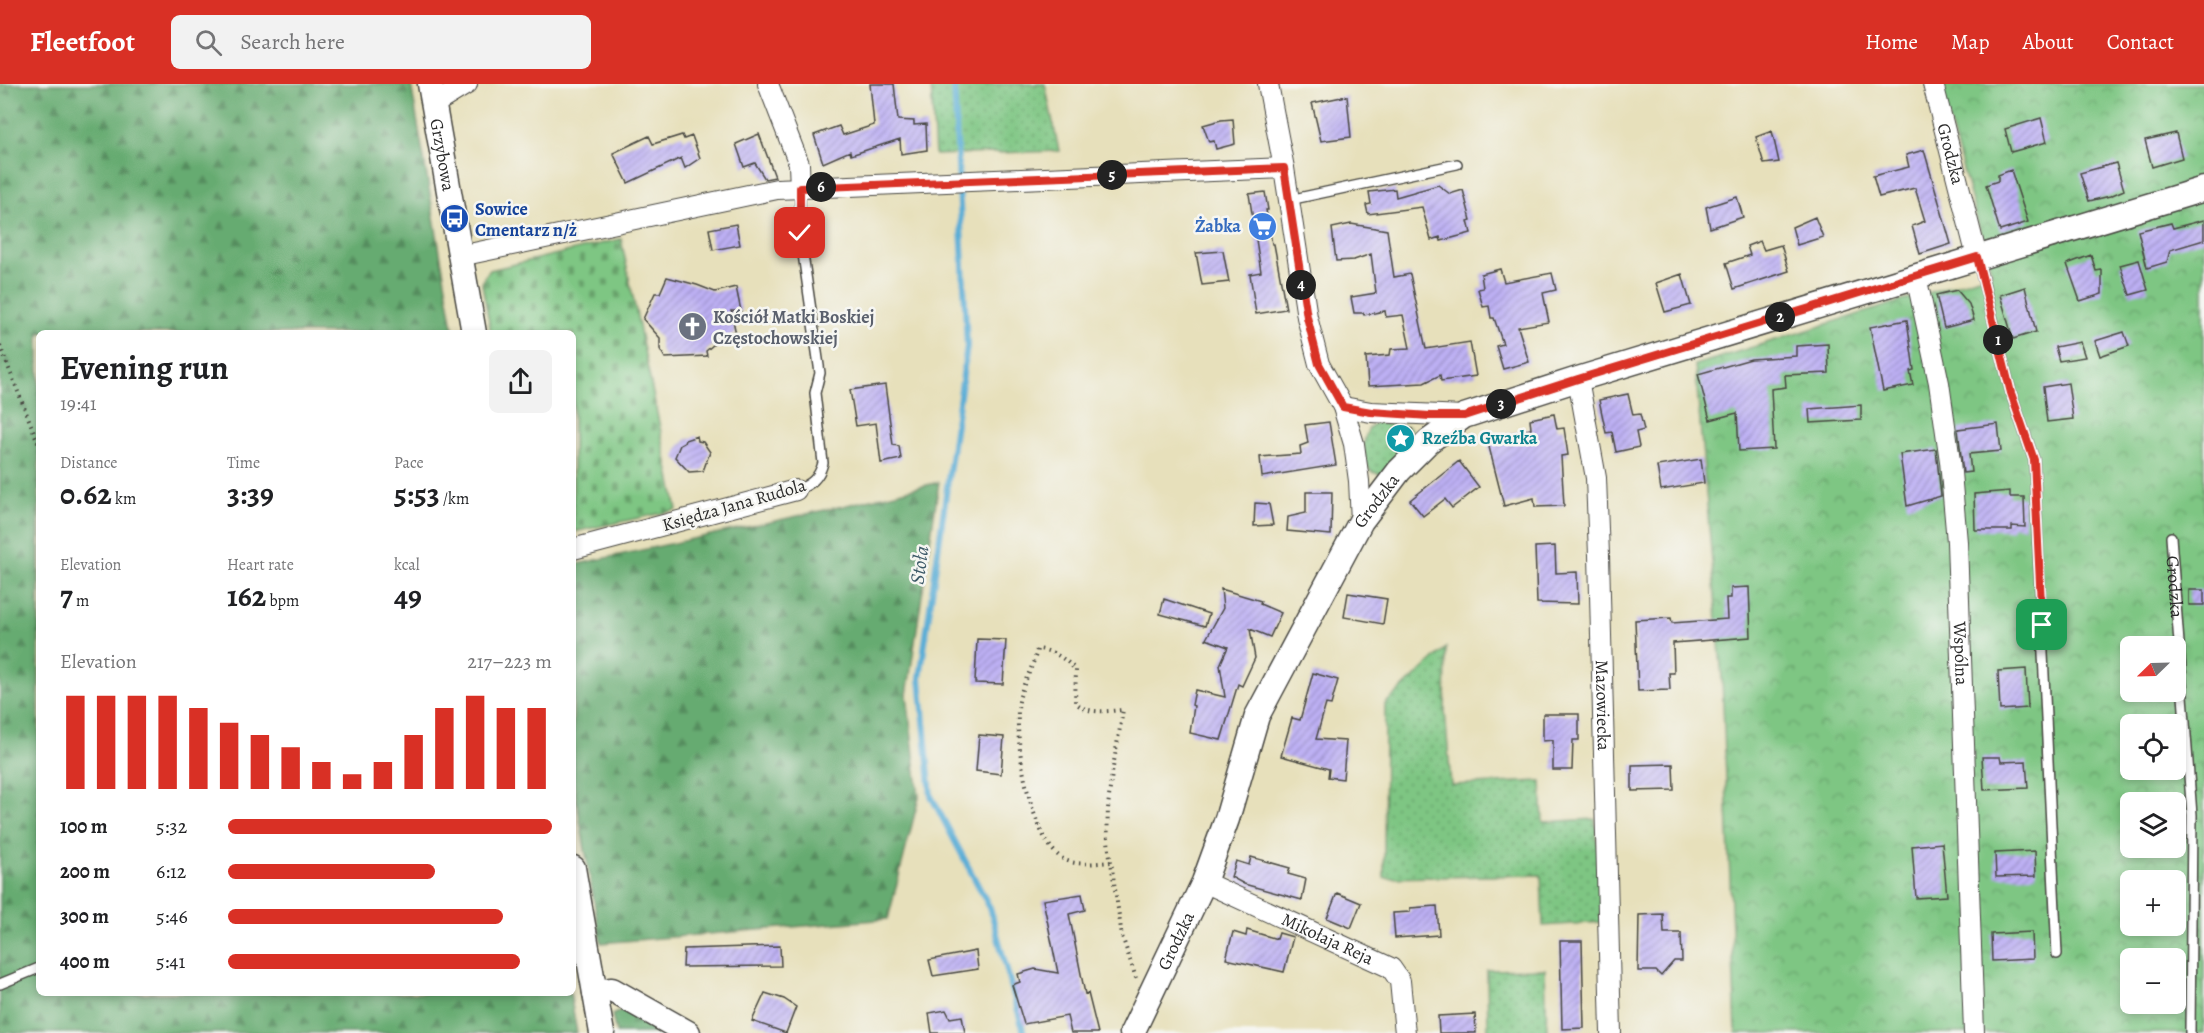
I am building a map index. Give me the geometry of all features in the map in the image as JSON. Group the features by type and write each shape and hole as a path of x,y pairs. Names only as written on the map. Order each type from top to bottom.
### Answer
{"street":[{"path":"432,94 467,84"},
{"path":"768,84 799,164 800,188"},
{"path":"1268,84 1284,168 1307,317 1319,364 1343,407 1354,444 1361,521"},
{"name":"Grodzka","path":"1933,84 1977,257"},
{"name":"Grzybowa","path":"432,94 473,330"},
{"path":"460,256 777,189 1284,168"},
{"name":"Grodzka","path":"1132,1033 1204,882 1227,819 1246,748 1257,717 1361,521 1399,471 1429,441 1464,416 1578,379 2204,189"},
{"name":"Wspólna","path":"1916,276 1939,383 1950,461 1957,542 1974,1033"},
{"name":"Mazowiecka","path":"1578,379 1596,478 1611,1033"},
{"path":"1343,407 1383,413 1464,416"},
{"name":"Księdza Jana Rudola","path":"576,548 796,490"},
{"name":"Mikołaja Reja","path":"1204,882 1391,968 1400,981 1405,1033"},
{"path":"576,885 602,1033"},
{"path":"595,992 612,990 688,1033"}],"lane":[{"path":"1289,200 1457,164"},
{"name":"Księdza Jana Rudola","path":"796,490 814,482 820,474 823,463 815,393 820,373 800,233 800,188"},
{"path":"1977,257 2011,393 2034,460 2057,954"},
{"name":"Grodzka","path":"2171,537 2192,815 2190,1033"},
{"path":"0,984 36,969"}],"path":[{"path":"0,346 36,437"},
{"path":"1111,862 1079,864 1064,859 1046,838 1035,816 1025,781 1018,735 1019,700 1035,659 1036,649 1056,653 1076,669 1075,702 1082,709 1123,710 1106,837 1111,862 1122,936 1130,963 1147,1003"}],"green space":[{"path":"0,84 411,84 453,330 36,330 36,996 571,996 577,1033 0,1033"},
{"path":"931,84 1045,84 1059,151 935,155"},
{"path":"1939,84 2204,84 2204,1033 1736,1033 1722,678 1695,365 1992,273"},
{"path":"621,239 677,510 576,531 576,330 490,330 482,284 490,270"},
{"path":"1376,423 1407,426 1411,430 1393,435 1397,447 1414,441 1383,475 1372,472 1364,454 1367,432"},
{"path":"939,482 907,695 919,797 888,919 601,943 576,797 576,564 843,506"},
{"path":"1446,648 1445,711 1451,785 1541,781 1543,822 1595,819 1604,922 1543,926 1541,875 1384,878 1385,704"},
{"path":"1545,969 1547,1033 1488,1033 1487,970"},
{"path":"624,1009 667,1033 616,1033 612,1015"}],"building":[{"path":"870,84 894,84 898,120 914,121 914,125 926,124 927,150 901,154 900,139 851,155 850,151 823,163 814,135 839,126 843,135 874,125"},
{"path":"1347,96 1351,137 1321,141 1312,103"},
{"path":"2041,118 2047,142 2011,152 2005,129"},
{"path":"1233,119 1235,144 1216,149 1214,141 1209,142 1203,125"},
{"path":"1772,131 1779,162 1764,164 1756,137"},
{"path":"2176,133 2182,158 2152,167 2145,140"},
{"path":"759,134 775,177 765,179 755,163 744,167 736,144"},
{"path":"682,135 684,139 692,136 700,158 685,168 681,158 628,183 613,153 649,136 653,144"},
{"path":"1924,150 1951,244 1920,254 1912,226 1925,221 1915,188 1879,197 1873,176 1909,167 1906,155"},
{"path":"2116,163 2124,190 2089,201 2080,173"},
{"path":"2011,170 2028,222 2000,231 1986,185 1998,181 1998,175"},
{"path":"1438,185 1450,194 1463,190 1471,220 1468,221 1471,233 1441,241 1440,237 1431,240 1422,207 1368,214 1366,205 1371,204 1369,192 1395,189 1396,197"},
{"path":"1265,192 1272,244 1274,244 1286,309 1256,314 1250,274 1261,272 1249,194"},
{"path":"1737,197 1743,217 1710,228 1706,207"},
{"path":"1815,217 1823,237 1797,245 1792,227"},
{"path":"2204,220 2204,240 2170,250 2167,262 2147,268 2138,231 2171,223 2173,228"},
{"path":"736,224 740,245 713,250 709,229"},
{"path":"1351,224 1387,230 1394,277 1410,274 1426,349 1470,342 1476,376 1441,381 1440,375 1424,383 1368,386 1366,357 1390,355 1391,349 1410,348 1403,315 1386,317 1385,311 1364,315 1354,313 1351,297 1376,293 1371,254 1354,260 1336,261 1332,228"},
{"path":"1760,241 1764,250 1781,245 1789,271 1734,289 1726,263 1750,255 1747,246"},
{"path":"1223,251 1229,282 1202,285 1196,253"},
{"path":"2091,255 2096,271 2102,270 2102,294 2080,301 2067,264"},
{"path":"2139,260 2148,290 2130,295 2120,265"},
{"path":"1500,269 1504,282 1552,273 1556,290 1543,293 1549,322 1518,327 1529,362 1503,369 1496,346 1503,344 1494,318 1491,318 1489,306 1483,307 1478,289 1483,288 1481,274"},
{"path":"1682,274 1691,305 1665,312 1656,283"},
{"name":"Kościół Matki Boskiej Częstochowskiej","path":"667,277 715,292 736,287 741,311 731,311 736,334 720,339 706,351 707,356 665,358 660,349 660,338 643,319 655,293 660,293"},
{"path":"2025,287 2036,332 2013,339 2000,295"},
{"path":"1957,290 1969,304 1974,320 1944,328 1936,295"},
{"path":"1907,320 1914,370 1910,371 1913,385 1883,391 1870,327"},
{"path":"2124,332 2129,346 2100,356 2095,341"},
{"path":"2080,342 2085,357 2059,361 2055,347"},
{"path":"1828,344 1829,373 1785,375 1786,387 1771,389 1774,449 1739,451 1737,413 1710,420 1698,374 1751,359 1796,356 1796,346"},
{"path":"2068,383 2073,419 2047,422 2043,387"},
{"path":"885,385 893,445 899,446 901,459 881,463 876,423 856,426 850,390"},
{"path":"1628,394 1633,415 1640,414 1644,430 1636,432 1639,447 1616,452 1612,432 1606,433 1599,400"},
{"path":"1861,405 1861,420 1810,423 1809,409"},
{"path":"1554,414 1557,429 1564,428 1568,455 1561,456 1564,506 1535,507 1534,498 1504,506 1487,439 1531,429 1530,419"},
{"path":"1329,422 1336,465 1262,477 1260,457 1301,454 1300,446 1308,443 1305,425"},
{"path":"1998,424 2001,451 1969,454 1971,472 1963,473 1958,429"},
{"path":"697,436 698,441 703,442 710,452 703,471 689,472 675,457 685,440"},
{"path":"1936,449 1941,496 1907,506 1900,454"},
{"path":"1701,459 1704,483 1661,490 1657,466"},
{"path":"1459,461 1479,487 1452,508 1445,499 1423,516 1410,500"},
{"path":"2010,491 2010,497 2024,497 2025,527 2012,526 2012,530 1975,530 1974,494"},
{"path":"1306,492 1332,492 1331,535 1287,531 1288,517 1306,513"},
{"path":"1255,503 1269,504 1273,525 1254,526"},
{"path":"1555,546 1556,573 1577,572 1578,604 1537,603 1535,547"},
{"path":"1749,587 1751,637 1673,643 1674,673 1669,673 1670,690 1638,691 1635,620 1671,618 1672,623 1727,619 1726,598 1731,598 1731,588"},
{"path":"1221,589 1261,601 1260,604 1281,613 1270,637 1250,629 1255,658 1242,686 1238,684 1221,740 1190,733 1195,690 1225,697 1220,665 1228,647 1206,639 1223,608"},
{"path":"2189,590 2204,590 2204,605 2189,605"},
{"path":"1348,593 1387,599 1383,624 1344,617"},
{"path":"1164,599 1209,614 1205,626 1160,614"},
{"path":"977,639 1006,640 1003,684 975,683"},
{"path":"2026,669 2028,708 2000,710 1998,671"},
{"path":"1313,673 1338,680 1331,705 1326,704 1316,739 1346,741 1343,779 1328,777 1329,769 1281,756 1292,718 1300,720"},
{"path":"1543,714 1579,714 1579,740 1573,740 1572,770 1553,770 1553,740 1543,741"},
{"path":"979,735 1004,737 1001,774 976,771"},
{"path":"1982,757 2000,757 2001,762 2026,761 2028,788 1984,790"},
{"path":"1673,764 1674,790 1632,791 1632,765"},
{"path":"1942,843 1947,896 1916,898 1912,846"},
{"path":"2035,851 2036,876 1996,877 1995,853"},
{"path":"1251,857 1290,868 1288,874 1306,879 1302,900 1244,884 1231,877 1236,861 1249,865"},
{"path":"1337,893 1361,903 1351,928 1327,918"},
{"path":"1082,894 1085,910 1069,914 1085,994 1088,993 1098,1033 1071,1033 1067,1016 1024,1024 1012,985 1020,982 1018,974 1035,969 1058,973 1043,900"},
{"path":"1437,906 1439,935 1395,938 1393,913 1410,912 1410,908"},
{"path":"1663,914 1664,933 1681,933 1682,961 1674,961 1661,976 1656,971 1638,971 1639,915"},
{"path":"1247,930 1277,939 1279,933 1293,937 1284,972 1226,959 1233,932 1246,936"},
{"path":"2032,932 2033,959 1992,961 1991,934"},
{"path":"1560,941 1582,941 1584,1028 1562,1029"},
{"path":"780,946 781,966 683,967 684,949"},
{"path":"976,951 978,969 933,976 929,960"},
{"path":"765,993 784,999 796,1007 786,1033 752,1021"},
{"path":"946,1010 950,1018 962,1016 965,1033 932,1033 929,1013"},
{"path":"1475,1014 1476,1033 1439,1033 1438,1016"}],"waterway":[{"name":"Stoła","path":"954,84 967,346 920,678 931,796 990,908 1024,1033"}],"place":[{"name":"Sowice Cmentarz n/ż","path":"454,219"},
{"name":"Żabka","path":"1262,226"},
{"name":"Kościół Matki Boskiej Częstochowskiej","path":"692,327"},
{"name":"Rzeźba Gwarka","path":"1401,438"}],"route":[{"path":"800,233 800,188 1284,168 1307,317 1319,364 1343,407 1371,412 1430,416 1464,416 1977,257 2011,393 2034,460 2042,625"}]}
